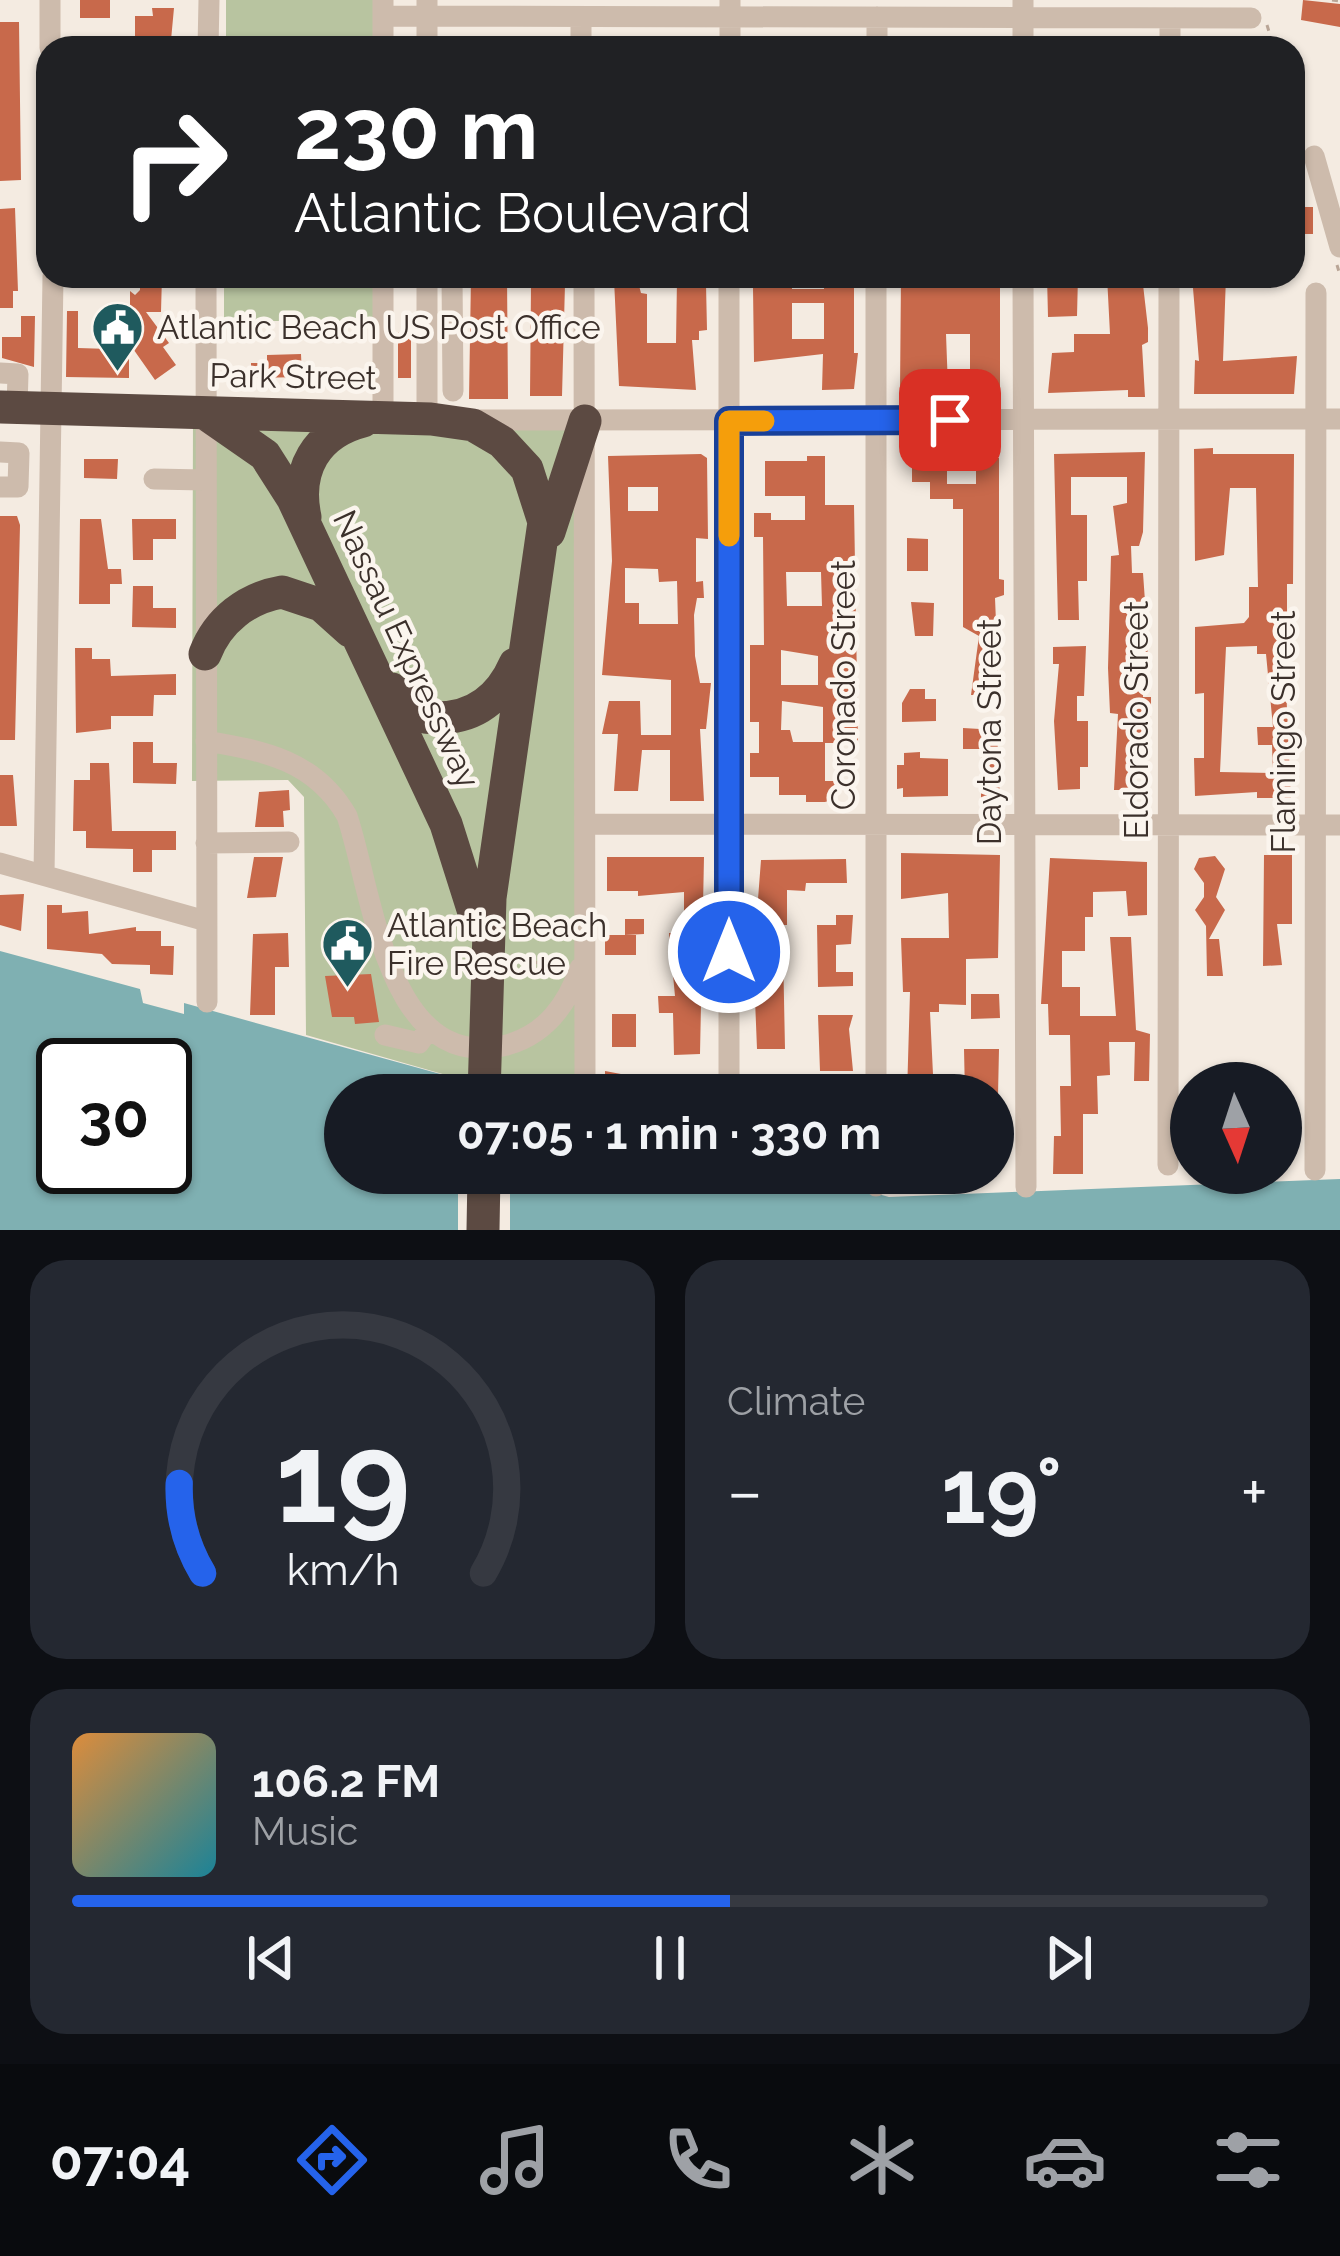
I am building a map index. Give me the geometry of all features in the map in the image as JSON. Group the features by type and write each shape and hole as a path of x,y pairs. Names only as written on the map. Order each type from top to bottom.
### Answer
{"highway":[{"name":"Park Street","path":"8,408 429,419"},
{"name":"Nassau Expressway","path":"204,413 265,455 314,543 379,674 497,953"},
{"path":"314,543 302,504 311,454 346,425 382,418"},
{"name":"Nassau Expressway","path":"429,419 473,425 516,454 540,498 545,545 523,645 497,953 484,989 484,1074"},
{"path":"545,545 585,422"},
{"path":"205,654 228,618 256,599 283,592 321,605 361,642"},
{"path":"379,674 425,717 468,715 489,702 508,679 523,645"},
{"path":"483,1230 484,1194"}],"street":[{"path":"50,0 50,36"},
{"path":"208,36 209,0"},
{"path":"383,8 581,17 730,8 877,17 1023,9 1251,18"},
{"path":"581,17 581,36"},
{"path":"877,17 877,36"},
{"path":"1170,18 1170,36"},
{"path":"1314,156 1340,247"},
{"path":"44,875 55,409 53,288"},
{"path":"206,288 207,1002"},
{"path":"382,418 383,288"},
{"path":"427,288 429,419"},
{"path":"452,288 453,391"},
{"path":"584,288 585,1074"},
{"path":"729,288 729,1074"},
{"name":"Coronado Street","path":"876,288 876,1074"},
{"name":"Daytona Street","path":"1023,288 1026,1187"},
{"name":"Eldorado Street","path":"1168,1165 1169,288"},
{"name":"Flamingo Street","path":"1315,1170 1316,293"},
{"path":"427,302 452,301"},
{"path":"427,367 453,366"},
{"path":"0,373 18,374 8,408"},
{"name":"Park Street","path":"429,419 1340,419"},
{"path":"0,452 19,453 18,487 0,487"},
{"path":"154,479 204,480"},
{"path":"206,741 276,754 305,769 331,792 347,815 401,995 428,1030 478,1048 521,1040 560,1011 582,964"},
{"path":"585,824 1340,825"},
{"path":"206,843 289,842"},
{"path":"0,863 206,921"},
{"path":"386,1035 419,1043 428,1030"}],"path":[{"path":"1332,0 1340,1"},
{"path":"497,953 582,964"}],"green space":[{"path":"226,0 376,0 376,36 226,36"},
{"path":"224,288 377,288 377,321 224,321"},
{"path":"193,416 585,421 585,1074 442,1074 306,1035 304,797 288,780 192,781"}],"water":[{"path":"0,951 140,989 143,1003 184,1014 184,1003 440,1074 324,1074 324,1194 889,1197 1170,1186 1170,1194 1302,1194 1302,1181 1340,1179 1340,1230 0,1230"}],"pier":[{"path":"458,1194 510,1194 510,1230 458,1230"}],"building":[{"path":"80,0 110,0 110,18 80,18"},
{"path":"1303,0 1340,4 1340,27 1301,20"},
{"path":"152,8 174,8 171,36 135,36 135,16 153,16"},
{"path":"0,22 19,22 21,180 0,181"},
{"path":"1305,207 1313,207 1313,234 1305,234"},
{"path":"15,208 18,291 13,291 13,308 0,308 0,209"},
{"path":"162,288 161,312 146,312 169,343 163,347 176,365 155,380 129,343 129,378 66,377 67,311 78,311 78,348 110,349 110,322 130,322 130,291 135,295"},
{"path":"471,288 507,288 508,399 469,399"},
{"path":"531,288 565,288 562,396 530,396"},
{"path":"614,288 640,288 647,294 647,343 676,343 677,288 706,288 707,330 699,331 699,340 692,340 696,390 619,386"},
{"path":"753,288 854,288 854,353 858,353 854,389 822,390 823,354 754,362","holes":["792,303 824,303 824,339 792,339"]},
{"path":"901,288 1000,288 1000,396 970,396 970,334 946,334 948,388 900,391"},
{"path":"1047,288 1078,288 1077,316 1048,317"},
{"path":"1108,288 1143,288 1148,328 1148,342 1142,345 1145,397 1128,397 1128,390 1048,393 1052,353 1074,352 1074,334 1110,334"},
{"path":"1193,288 1226,288 1223,361 1297,356 1294,394 1194,394 1195,360 1199,361"},
{"path":"21,316 35,316 34,367 2,358 2,337 21,337"},
{"path":"398,332 411,332 411,378 398,378"},
{"path":"301,354 302,377 251,378 251,363 267,363 267,355"},
{"path":"1213,448 1213,454 1294,454 1293,584 1287,584 1287,633 1294,634 1286,687 1291,798 1257,798 1257,792 1195,796 1194,758 1204,758 1204,693 1195,694 1195,627 1244,623 1249,617 1249,587 1258,587 1256,488 1230,488 1224,555 1195,561 1194,449","holes":["1257,646 1257,654 1266,654 1273,727 1257,727 1258,745 1272,745 1273,773 1220,772 1226,647"]},
{"path":"1145,452 1143,532 1139,546 1131,546 1132,573 1143,573 1148,644 1147,658 1142,661 1143,697 1151,697 1151,717 1142,717 1143,745 1136,746 1133,790 1114,790 1118,714 1110,713 1108,668 1111,556 1119,555 1113,506 1127,503 1127,477 1071,477 1071,515 1087,515 1087,581 1078,581 1079,620 1058,620 1054,454"},
{"path":"701,454 707,458 708,539 696,538 696,582 703,581 704,598 697,598 694,615 700,683 711,683 706,729 700,729 704,801 670,801 670,750 642,750 638,791 614,791 618,734 602,734 609,701 640,701 641,735 671,735 671,680 602,675 612,561 608,456","holes":["628,487 658,487 658,511 628,511","625,568 658,569 659,582 677,581 678,624 639,624 639,603 625,603"]},
{"path":"807,456 825,456 825,505 854,505 858,743 825,743 825,781 836,781 837,798 825,802 806,802 806,795 779,795 779,777 750,777 750,753 759,753 759,722 750,722 750,645 764,645 763,537 754,537 754,513 771,513 771,520 805,520 805,496 765,496 765,461 807,461","holes":["786,572 821,572 822,606 787,606","781,650 818,656 818,685 781,685","782,701 823,707 823,742 793,742 790,730 781,730"]},
{"path":"999,458 999,579 1004,580 1004,595 995,598 999,695 971,695 979,636 963,627 963,509 953,509 953,499 930,499 930,482 912,482 912,460 947,460 947,484 976,484 976,459"},
{"path":"84,459 118,459 117,479 84,478"},
{"path":"0,516 17,516 20,525 15,740 0,740"},
{"path":"80,519 101,519 108,569 121,569 122,584 110,584 110,604 79,604"},
{"path":"132,519 176,519 176,539 153,539 153,560 133,560"},
{"path":"907,538 928,539 928,571 907,571"},
{"path":"133,586 153,586 153,608 176,608 176,628 132,627"},
{"path":"911,602 934,603 933,636 915,636"},
{"path":"1086,646 1084,696 1077,696 1077,721 1088,721 1088,767 1080,767 1080,789 1058,790 1054,721 1059,664 1053,664 1053,647"},
{"path":"75,648 92,648 92,659 110,659 111,676 176,674 176,695 154,695 153,716 111,716 111,729 76,733"},
{"path":"910,689 925,689 925,699 936,699 936,721 902,722 902,703"},
{"path":"963,728 997,730 1000,799 981,799 981,749 963,749"},
{"path":"133,742 153,742 153,763 177,763 176,784 133,783"},
{"path":"920,752 920,758 948,759 948,796 903,797 903,788 897,789 897,765 904,765 904,753"},
{"path":"90,763 109,763 112,831 176,831 176,850 152,850 152,872 133,872 133,849 86,848 86,831 73,831 74,780 90,780"},
{"path":"0,775 13,775 17,826 0,826"},
{"path":"289,790 290,810 283,811 284,827 255,827 259,792"},
{"path":"901,853 1000,855 998,958 966,959 966,1005 939,1004 939,1012 930,1012 933,1074 908,1074 910,992 903,992 901,938 949,938 948,893 901,899"},
{"path":"1264,855 1292,855 1292,924 1277,924 1282,965 1263,966"},
{"path":"1215,856 1225,869 1216,897 1225,910 1209,939 1219,939 1223,976 1207,976 1206,926 1195,910 1204,897 1204,883 1194,869 1199,858"},
{"path":"254,857 283,857 276,897 247,898"},
{"path":"607,857 704,857 700,1054 674,1055 673,1013 659,1013 658,996 675,996 669,933 684,933 684,892 638,896 638,891 607,891"},
{"path":"1050,858 1147,862 1147,915 1128,916 1126,891 1093,892 1093,917 1085,917 1085,951 1062,951 1062,987 1080,987 1080,1016 1116,1016 1110,937 1131,937 1136,1030 1150,1034 1149,1081 1134,1081 1135,1042 1109,1042 1110,1075 1097,1076 1098,1114 1083,1114 1083,1174 1053,1174 1054,1136 1061,1136 1060,1086 1071,1086 1070,1035 1049,1035 1048,1004 1041,1004"},
{"path":"846,859 847,883 806,883 805,891 787,890 787,925 756,925 761,860"},
{"path":"24,894 21,931 0,925 0,895"},
{"path":"47,905 62,905 62,913 88,911 89,934 136,927 136,931 161,931 161,946 174,946 173,975 150,974 150,965 112,964 102,954 47,949"},
{"path":"836,915 853,915 851,944 836,945 836,972 853,972 853,986 818,987 817,925 836,925"},
{"path":"625,919 644,919 644,934 625,935"},
{"path":"288,933 289,967 275,967 275,1015 250,1015 253,934"},
{"path":"605,935 636,935 636,955 605,955"},
{"path":"753,949 783,949 785,1049 757,1049"},
{"name":"Atlantic Beach Fire Rescue","path":"371,974 379,1022 355,1024 354,1017 332,1017 325,976"},
{"path":"971,994 999,994 1000,1018 971,1019"},
{"path":"612,1014 636,1014 636,1047 612,1047"},
{"path":"818,1015 853,1015 849,1029 853,1071 820,1071"},
{"path":"964,1049 999,1049 998,1074 965,1074"}],"slow traffic":[{"path":"729,536 729,421 764,421"}],"place":[{"name":"Atlantic Beach US Post Office","path":"118,373"},
{"name":"Atlantic Beach Fire Rescue","path":"348,990"}],"route":[{"path":"729,952 729,421 950,420"}]}
